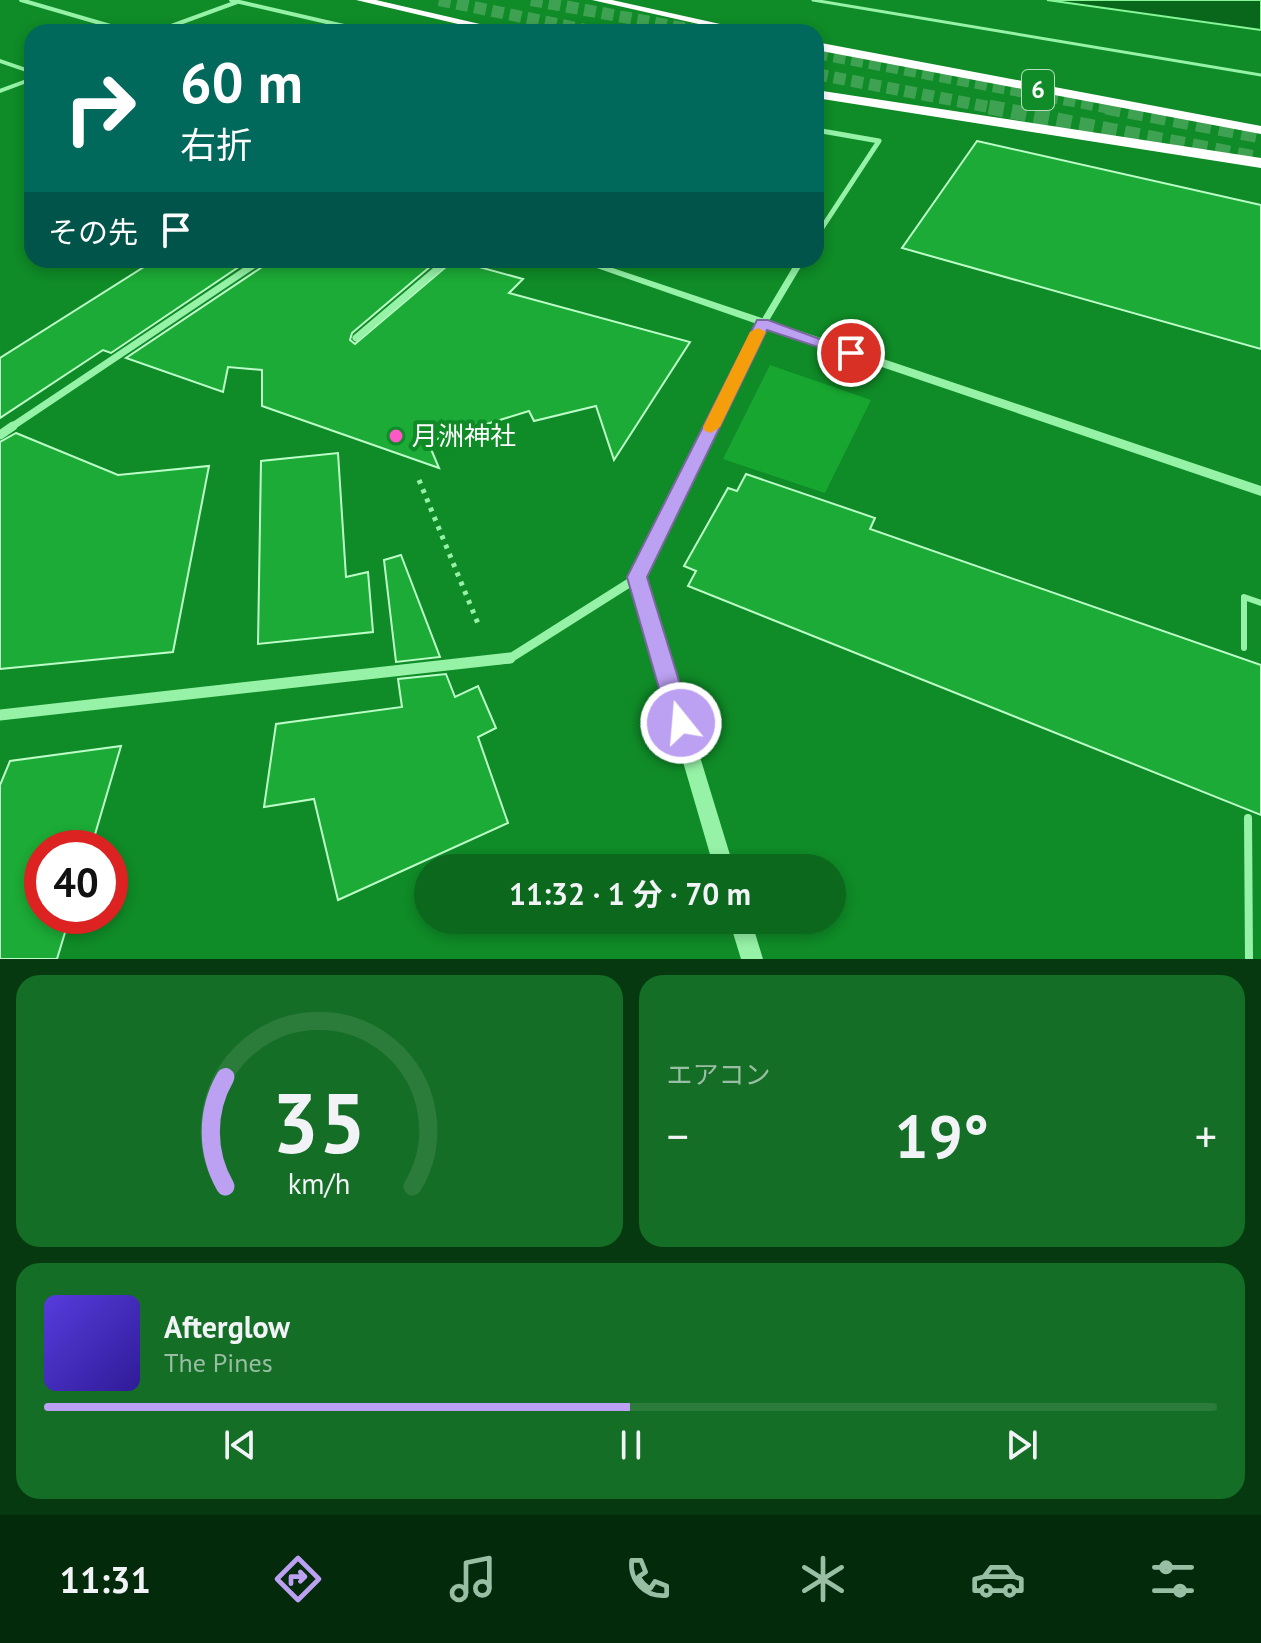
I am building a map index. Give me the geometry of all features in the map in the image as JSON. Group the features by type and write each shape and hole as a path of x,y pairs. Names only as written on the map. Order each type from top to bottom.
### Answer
{"highway":[{"path":"361,0 471,24"},
{"path":"597,0 712,24"},
{"name":"6","path":"824,48 1261,130"},
{"name":"6","path":"824,95 1261,163"}],"street":[{"path":"21,0 104,24"},
{"path":"231,0 335,24"},
{"path":"813,0 1261,75"},
{"path":"177,24 238,2"},
{"path":"0,61 24,69"},
{"path":"0,91 24,82"},
{"path":"824,131 879,141 824,225"},
{"path":"0,435 249,268"},
{"path":"356,338 439,268"},
{"path":"602,268 1261,491"},
{"path":"0,715 509,659 637,577 763,324 796,268"},
{"path":"637,577 720,854"},
{"path":"744,934 752,959"}],"lane":[{"path":"1244,648 1244,597 1261,603"},
{"path":"1248,818 1249,959"}],"path":[{"path":"419,480 494,660"}],"shaded area":[{"path":"1047,0 1261,0 1261,30"},
{"path":"770,365 871,400 825,493 723,459"}],"building":[{"path":"977,141 1261,205 1261,349 902,248"},
{"path":"142,268 237,268 111,353 103,350 0,418 0,358"},
{"path":"261,268 429,268 352,333 350,340 355,344 445,268 483,268 523,279 509,293 690,342 614,460 596,406 534,421 529,411 428,442 439,468 262,406 262,370 228,367 223,392 126,358"},
{"path":"16,433 118,475 209,466 173,652 0,669 0,442"},
{"path":"338,453 346,577 368,572 373,632 258,644 261,461"},
{"path":"746,474 875,518 870,529 1261,665 1261,815 688,586 696,571 684,566 728,488 737,491"},
{"path":"401,555 440,657 396,662 384,560"},
{"path":"446,674 455,697 478,686 496,728 478,737 508,823 440,854 414,854 414,866 338,900 314,799 264,807 276,724 402,707 398,679"},
{"path":"121,746 96,830 24,830 24,934 65,934 57,959 0,959 0,785 10,761"}],"tunnel":[{"path":"439,0 557,24"},
{"path":"531,0 662,24"},
{"path":"824,54 1116,109"},
{"path":"824,76 999,109"},
{"path":"989,107 1261,159"},
{"path":"1106,107 1261,136"}],"slow traffic":[{"path":"711,427 758,332"}],"place":[{"name":"月洲神社","path":"396,436"}],"route":[{"path":"681,723 637,577 763,324 851,353"}]}
